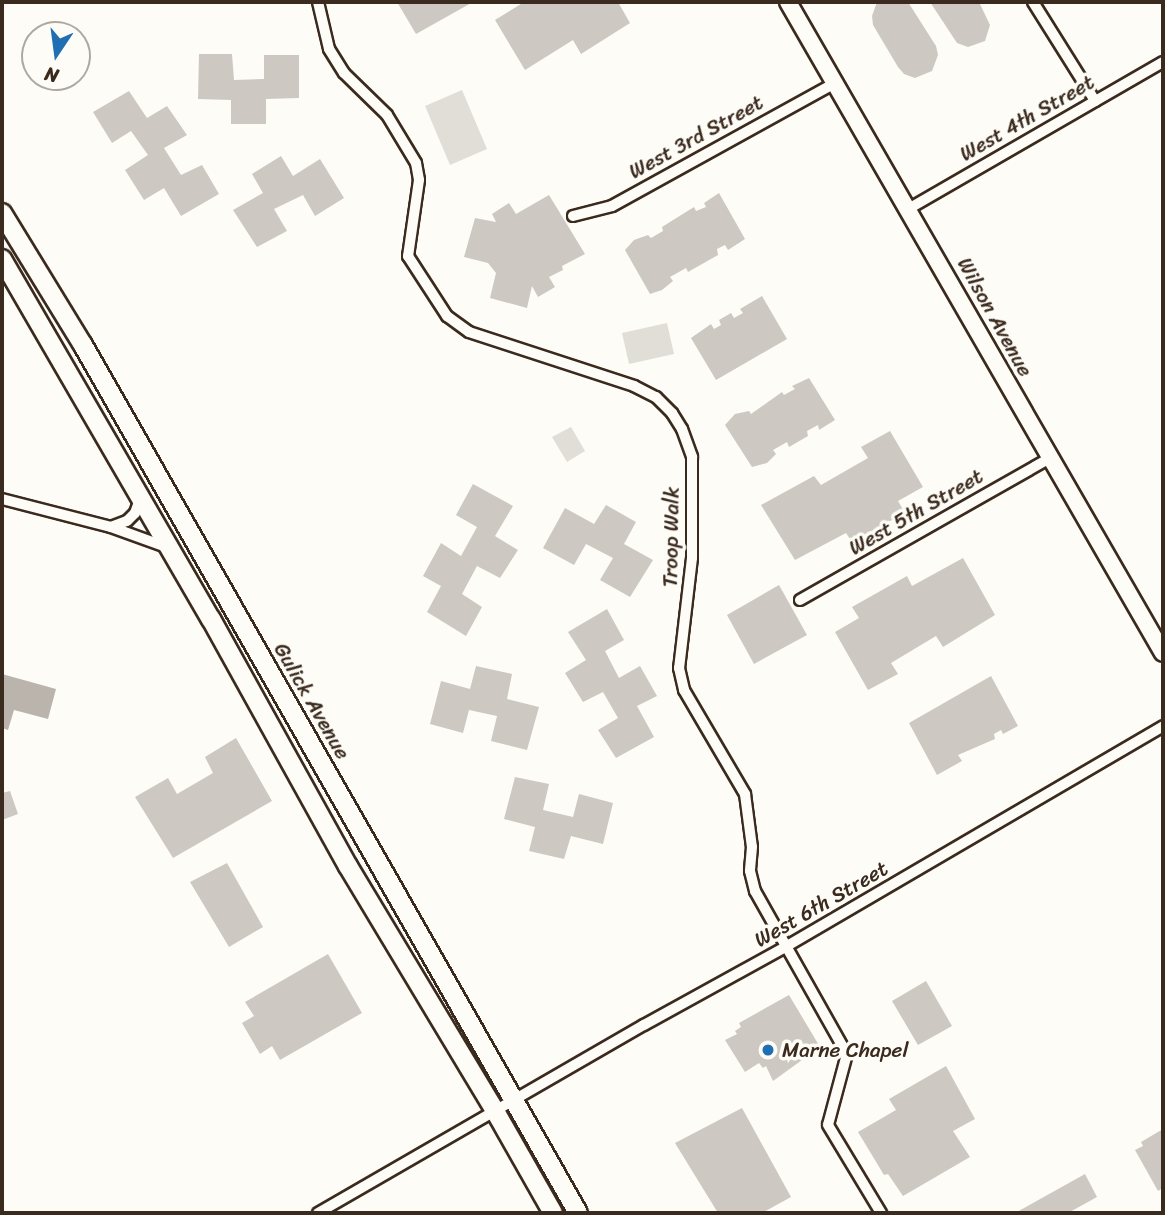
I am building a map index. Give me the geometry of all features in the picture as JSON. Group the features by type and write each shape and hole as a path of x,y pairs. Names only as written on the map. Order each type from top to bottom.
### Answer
{"main road":[{"name":"Gulick Avenue","path":"2,213 81,342 578,1213"},
{"path":"2,259 348,866 495,1111 552,1213"}],"street":[{"name":"Troop Walk","path":"318,2 329,49 344,73 387,115 416,163 419,180 408,256 447,316 481,337 634,386 656,397 672,413 682,429 692,457 692,558 679,668 684,690 745,794 752,847 750,871 755,891 847,1054 828,1125 881,1213"},
{"name":"Wilson Avenue","path":"789,2 910,208 1163,653"},
{"path":"1033,2 1095,101"},
{"name":"West 4th Street","path":"910,208 1163,62"},
{"name":"West 3rd Street","path":"573,216 612,206 835,83"},
{"name":"West 5th Street","path":"800,600 1050,458"},
{"path":"2,499 111,527 169,548"},
{"path":"111,527 127,521 135,513 141,499"},
{"name":"West 6th Street","path":"318,1213 787,946 1163,726"}],"shaded area":[{"path":"462,90 487,149 450,165 425,106"},
{"path":"667,323 674,354 629,364 622,333"},
{"path":"571,427 585,451 567,462 552,437"},
{"path":"2,674 56,689 48,719 14,710 8,730 2,728"}],"building":[{"path":"397,2 473,2 416,34"},
{"path":"524,2 618,2 630,23 581,54 573,40 525,70 495,20"},
{"path":"877,2 908,2 936,46 938,55 932,71 915,78 904,74 898,67 873,25 872,16"},
{"path":"930,2 979,2 990,25 985,41 968,47 957,43"},
{"path":"199,54 232,54 234,80 264,79 264,55 299,55 299,98 266,99 266,124 231,124 231,100 198,99"},
{"path":"129,91 147,118 167,106 187,135 164,148 181,175 202,165 219,194 181,216 164,188 144,200 125,170 148,155 131,131 112,143 93,112"},
{"path":"281,156 293,176 320,159 344,198 315,216 303,195 274,209 287,231 257,247 233,210 263,193 252,174"},
{"path":"719,193 745,239 728,250 725,245 717,249 718,255 688,272 686,268 670,277 673,281 662,290 650,294 625,250 634,240 648,235 651,238 663,231 662,227 694,207 696,211 706,207 704,203"},
{"path":"549,195 585,254 562,266 563,270 549,277 555,287 538,297 532,286 527,308 490,298 496,273 488,263 464,257 475,218 496,222 492,214 509,203 516,214"},
{"path":"762,296 787,339 716,380 691,338 711,324 714,329 721,325 719,320 731,313 734,318 743,313 740,309"},
{"path":"809,378 835,420 819,430 818,425 807,431 808,436 789,447 787,442 773,450 776,454 767,463 752,467 725,425 735,414 749,411 751,414 782,392 784,395 795,389 792,386"},
{"path":"890,431 923,487 898,501 905,513 852,542 846,533 795,560 761,505 814,476 821,485 868,458 861,447"},
{"path":"473,484 513,506 495,536 518,550 500,578 477,566 462,594 482,607 466,636 427,612 441,586 423,576 441,543 461,556 477,527 456,515"},
{"path":"606,505 636,522 624,544 653,560 630,597 600,580 613,558 586,544 574,565 543,548 565,508 594,524"},
{"path":"963,558 995,615 943,647 936,636 891,663 898,674 868,690 835,632 859,618 852,607 907,576 912,586"},
{"path":"779,585 807,635 754,664 727,615"},
{"path":"607,609 624,640 605,651 619,678 640,666 657,696 637,706 654,737 616,758 598,730 618,718 603,692 583,702 565,673 586,660 568,632"},
{"path":"476,666 512,674 507,699 539,707 527,750 491,741 497,716 469,710 463,733 430,724 441,681 470,689"},
{"path":"991,676 1018,726 1003,734 1001,730 994,734 995,739 958,755 962,761 937,775 909,723"},
{"path":"236,738 272,801 173,858 135,797 168,778 177,794 213,773 205,757"},
{"path":"515,777 549,784 543,810 573,817 579,794 613,803 603,844 571,836 564,859 529,851 535,827 504,819"},
{"path":"10,791 18,814 2,820 2,793"},
{"path":"227,863 263,927 229,947 190,882"},
{"path":"328,954 362,1013 280,1060 272,1046 260,1054 242,1023 254,1016 245,1002"},
{"path":"926,981 952,1026 918,1045 892,1001"},
{"path":"789,995 820,1047 773,1081 766,1066 763,1068 759,1063 745,1072 725,1040 737,1034 735,1031 741,1027 739,1023"},
{"path":"946,1066 975,1119 953,1131 970,1157 903,1196 888,1174 884,1175 858,1132 896,1110 889,1099"},
{"path":"742,1108 791,1197 762,1213 718,1213 675,1143"},
{"path":"1163,1129 1163,1188 1158,1191 1135,1150 1143,1146 1141,1142"},
{"path":"1085,1174 1097,1197 1068,1213 1015,1213"}],"place":[{"name":"Marne Chapel","path":"768,1050"}]}
